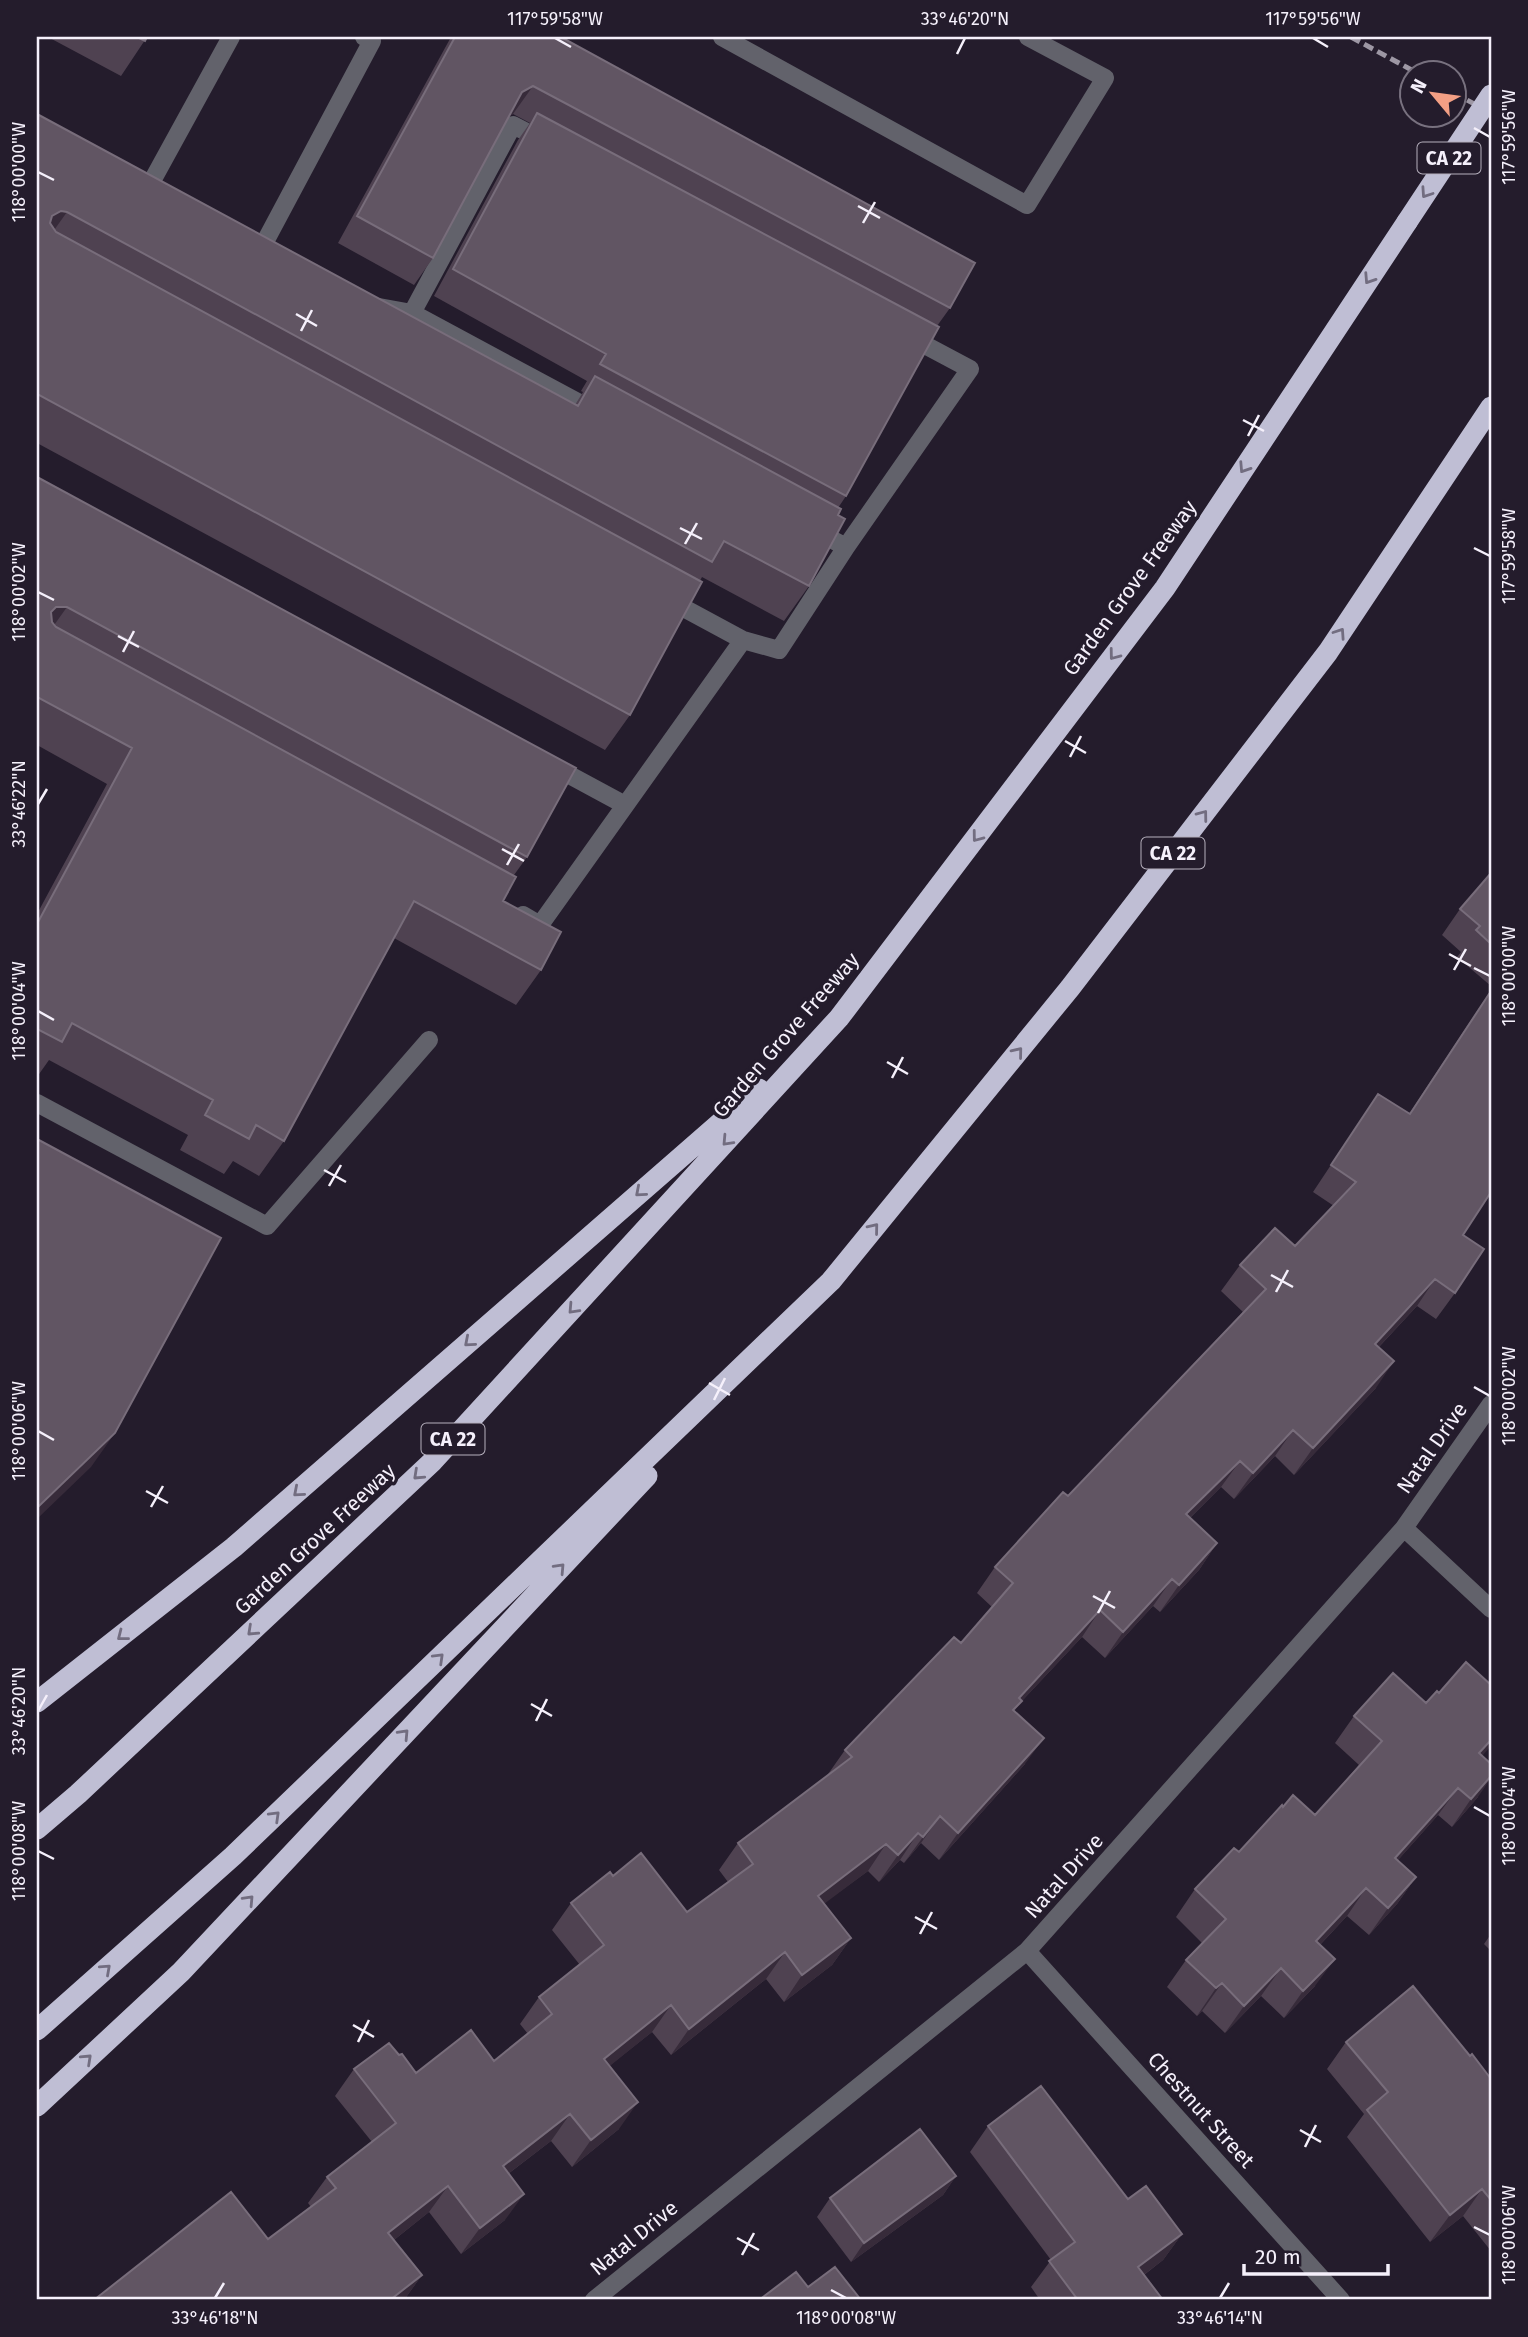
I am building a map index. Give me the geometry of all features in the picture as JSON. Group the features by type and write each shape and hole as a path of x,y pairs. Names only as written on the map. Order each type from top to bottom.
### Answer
{"highway":[{"name":"Garden Grove Freeway","path":"37,1829 78,1794 433,1461 839,1018 1165,588 1491,95"},
{"name":"CA 22","path":"37,2030 233,1856 831,1281 1070,988 1328,652 1491,407"},
{"path":"37,1702 234,1547 839,1018"},
{"path":"37,2106 181,1972 831,1281"}],"street":[{"path":"146,192 231,37"},
{"path":"259,253 372,41 364,37"},
{"path":"722,37 1027,205 1105,78 1028,37"},
{"path":"412,313 513,125 563,151"},
{"path":"362,304 412,313 617,424"},
{"path":"646,587 743,640 779,650 846,547 970,369 896,329"},
{"path":"798,521 846,547"},
{"path":"504,905 540,925 743,640"},
{"path":"540,759 625,806"},
{"path":"37,1103 267,1226 429,1040"},
{"name":"Natal Drive","path":"594,2300 1027,1951 1404,1528 1491,1404"},
{"path":"1404,1528 1491,1609"},
{"name":"Chestnut Street","path":"1027,1951 1341,2300"}],"building":[{"path":"455,37 561,37 975,263 950,308 533,86 522,92 433,258 357,216"},
{"path":"537,113 939,327 846,496 600,364 606,354 453,269"},
{"path":"37,114 578,406 595,376 841,509 838,515 845,519 809,586 724,541 712,562 61,211 52,216 50,223 56,232 702,582 630,715 37,394"},
{"path":"37,477 576,768 527,857 67,607 56,607 51,612 52,622 56,627 516,877 503,901 561,932 541,970 414,901 284,1141 256,1125 249,1139 205,1115 213,1100 72,1023 62,1042 37,1029 37,924 132,748 37,697"},
{"path":"1491,873 1491,944 1476,930 1480,926 1460,909"},
{"path":"1491,991 1491,1192 1463,1235 1484,1249 1455,1293 1435,1279 1375,1344 1394,1361 1313,1448 1293,1430 1253,1473 1240,1461 1186,1514 1217,1543 1179,1585 1172,1579 1123,1632 1100,1610 1019,1698 1022,1701 1013,1710 1044,1738 958,1833 940,1816 923,1837 918,1833 898,1855 886,1844 818,1896 851,1938 802,1975 785,1952 689,2029 671,2005 604,2059 638,2102 591,2140 570,2114 503,2166 524,2194 480,2228 448,2186 388,2233 422,2275 390,2300 94,2300 231,2192 268,2239 336,2188 327,2177 396,2123 354,2069 389,2043 399,2055 402,2054 416,2073 471,2030 494,2061 552,2014 539,1997 604,1945 571,1903 610,1872 613,1876 641,1853 687,1912 753,1864 738,1843 852,1757 845,1750 954,1637 961,1643 1013,1583 995,1567 1063,1492 1068,1496 1266,1289 1240,1265 1275,1228 1295,1246 1356,1182 1331,1165 1378,1094 1410,1114"},
{"path":"37,1139 221,1238 115,1433 37,1508"},
{"path":"1466,1662 1491,1685 1491,1740 1479,1753 1491,1764 1491,1776 1471,1799 1458,1788 1395,1858 1416,1877 1388,1908 1366,1888 1316,1941 1335,1959 1303,1991 1281,1968 1244,2006 1222,1983 1216,1988 1186,1960 1226,1919 1195,1889 1234,1848 1239,1852 1293,1795 1315,1815 1382,1741 1354,1716 1393,1673 1426,1703 1437,1691 1439,1693"},
{"path":"1413,1986 1491,2079 1491,2200 1482,2189 1450,2215 1367,2110 1388,2092 1346,2042"},
{"path":"1041,2086 1128,2199 1146,2186 1182,2234 1138,2267 1163,2300 1078,2300 1049,2261 1075,2242 988,2126"},
{"path":"920,2129 956,2176 864,2243 830,2198"},
{"path":"835,2267 861,2300 759,2300 796,2272 808,2287"}],"railway":[{"path":"1351,37 1398,63"},
{"path":"1468,101 1491,113"}]}
